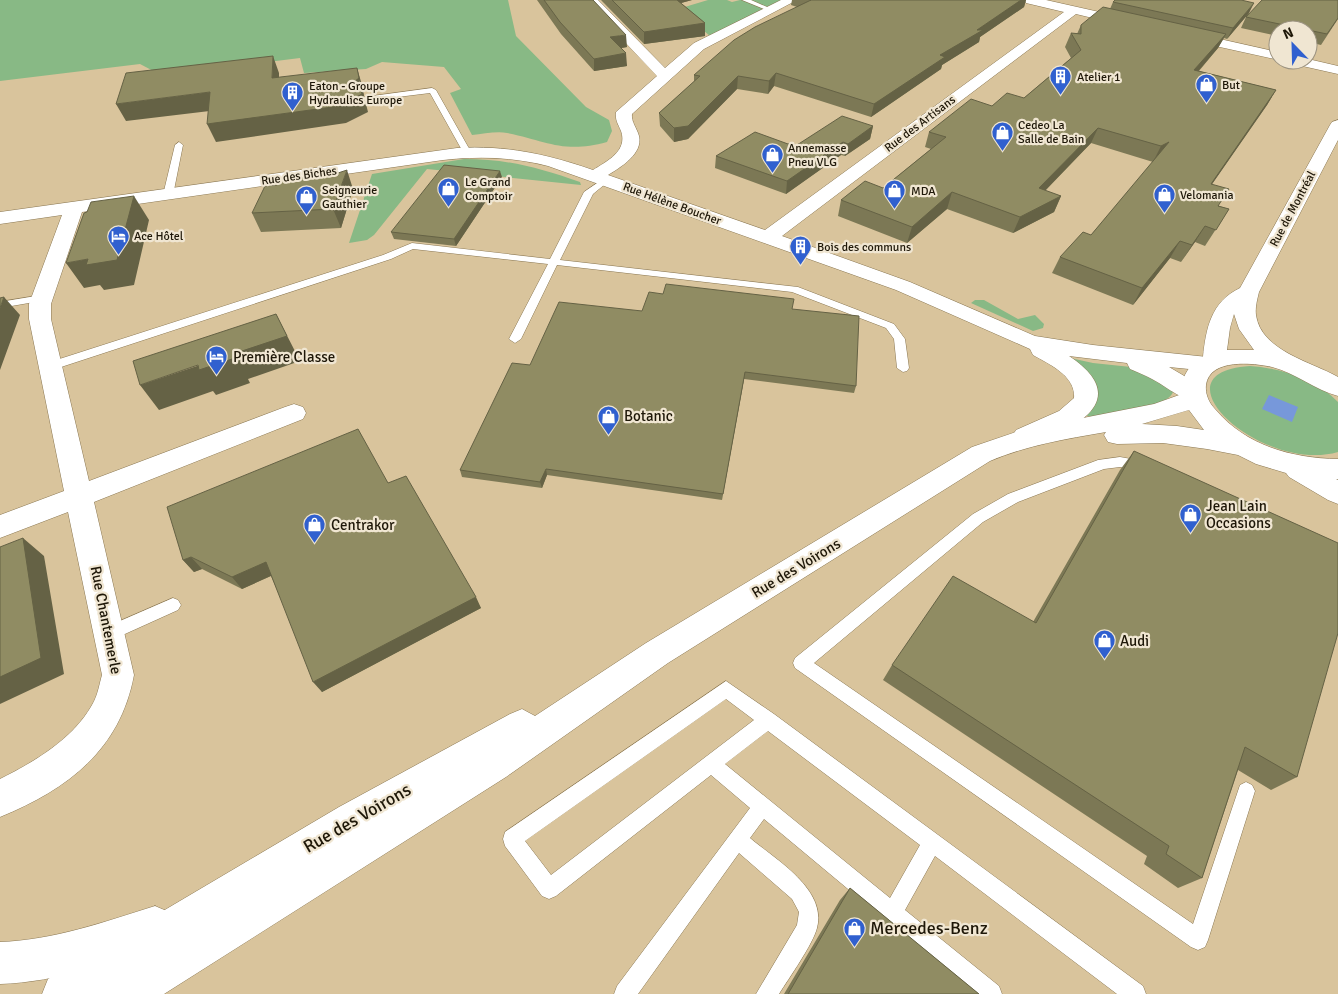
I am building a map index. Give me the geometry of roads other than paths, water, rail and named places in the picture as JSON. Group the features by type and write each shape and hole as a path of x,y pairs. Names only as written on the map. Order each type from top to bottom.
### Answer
{"street":[{"path":"591,0 664,75"},
{"name":"Rue Hélène Boucher","path":"791,0 702,44 664,75 624,112 624,118 632,137 631,147 600,178 911,290 1015,337 1070,367 1079,376 1085,389 1086,399 1079,409 1058,422 1025,437"},
{"path":"1030,0 1142,25"},
{"name":"Rue des Artisans","path":"767,238 1074,10"},
{"path":"1169,32 1268,54"},
{"path":"1318,65 1338,70"},
{"name":"Rue de Montréal","path":"1284,363 1260,341 1248,326 1244,316 1248,292 1336,135"},
{"name":"Rue des Biches","path":"0,218 467,152 502,152 526,155 600,178"},
{"name":"Rue Chantemerle","path":"6,799 40,778 73,753 95,730 107,714 114,699 118,675 40,319 42,298 74,207"},
{"name":"Rue de Montréal","path":"1212,362 1216,338 1228,307 1233,300 1248,292"},
{"name":"Rue Hélène Boucher","path":"1015,337 1052,347 1093,353 1212,362 1223,358 1245,357 1284,363"},
{"name":"Rue Hélène Boucher","path":"1093,353 1152,368 1195,396"},
{"path":"1212,362 1196,375 1193,386 1195,396 1204,413 1218,428 1248,448 1286,463 1338,493"},
{"path":"1284,363 1313,374 1338,388"},
{"name":"Rue des Voirons","path":"63,994 429,777 657,653 981,454 1025,437 1146,415 1195,396"},
{"path":"0,527 294,413"},
{"name":"Rue des Voirons","path":"935,484 973,469 1028,453 1080,441 1126,434 1180,434 1248,448"},
{"path":"1286,463 1314,468 1338,468"},
{"name":"Rue des Voirons","path":"125,994 493,764 657,653"},
{"path":"0,963 22,964 48,959 199,912"}],"lane":[{"path":"746,0 771,10"},
{"path":"365,99 432,90 467,152"},
{"path":"168,195 179,145"},
{"path":"515,339 589,192 600,178"},
{"path":"51,366 387,257 412,246 794,289 890,326 900,336 903,368"},
{"path":"0,305 42,298"},
{"path":"1156,472 1129,463 1104,464 1013,498 995,507 978,518 801,663 1198,940 1246,791"},
{"path":"110,634 173,605"},
{"path":"768,720 549,889 512,838 726,688 1135,994"},
{"path":"712,764 990,994"},
{"path":"626,994 762,806"},
{"path":"738,840 799,892 807,905 807,928 767,994"},
{"path":"892,913 932,843"}],"water":[{"path":"1269,395 1298,407 1292,422 1262,409"}],"place":[{"name":"Atelier 1","path":"1061,96"},
{"name":"But","path":"1206,104"},
{"name":"Eaton - Groupe Hydraulics Europe","path":"293,112"},
{"name":"Cedeo La Salle de Bain","path":"1002,151"},
{"name":"Annemasse Pneu VLG","path":"772,174"},
{"name":"Le Grand Comptoir","path":"449,208"},
{"name":"MDA","path":"895,210"},
{"name":"Velomania","path":"1164,214"},
{"name":"Seigneurie Gauthier","path":"306,216"},
{"name":"Ace Hôtel","path":"118,255"},
{"name":"Bois des communs","path":"801,266"},
{"name":"Première Classe","path":"217,376"},
{"name":"Botanic","path":"608,435"},
{"name":"Jean Lain Occasions","path":"1190,534"},
{"name":"Centrakor","path":"315,544"},
{"name":"Audi","path":"1104,660"},
{"name":"Mercedes-Benz","path":"854,947"}]}
